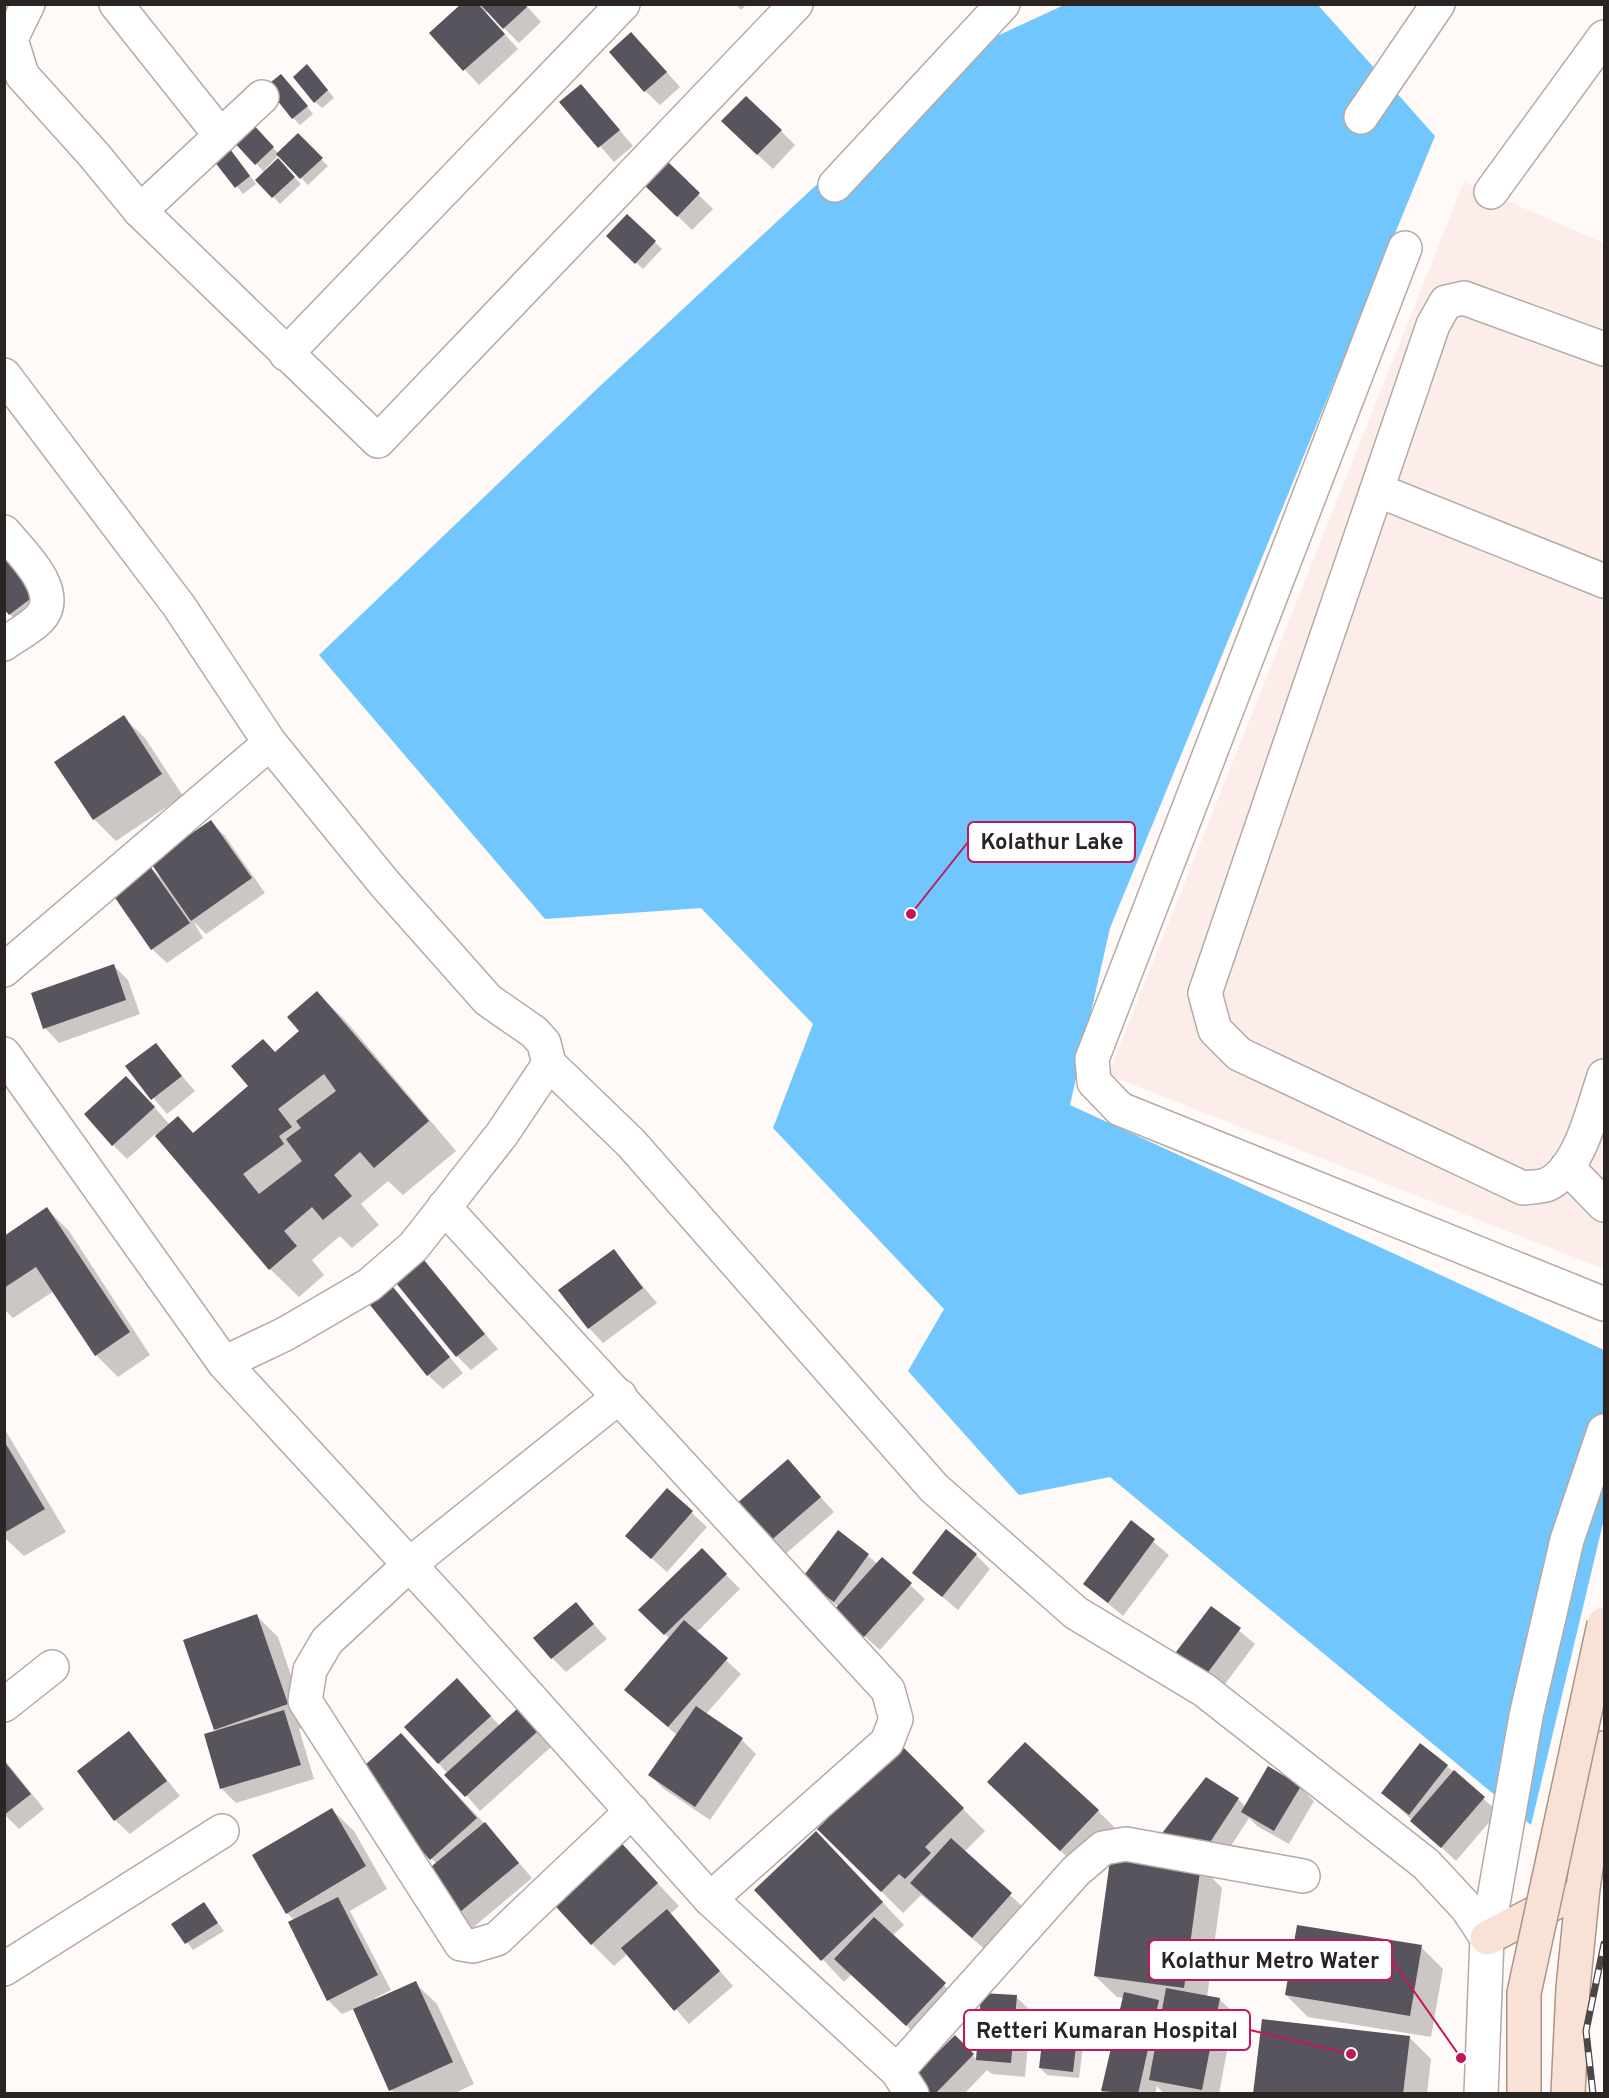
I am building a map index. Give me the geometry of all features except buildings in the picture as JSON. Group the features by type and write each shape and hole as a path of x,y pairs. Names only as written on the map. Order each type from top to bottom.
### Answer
{"main road":[{"path":"1524,2094 1524,1993 1605,1624"},
{"path":"1568,2094 1583,1888 1605,1748"},
{"path":"1486,1938 1583,1888"}],"street":[{"path":"28,4 10,39 22,75 94,155 140,211 378,441 796,4"},
{"path":"116,4 220,136"},
{"path":"286,354 623,4"},
{"path":"835,185 1004,4"},
{"path":"1361,117 1438,4"},
{"path":"1491,192 1605,37"},
{"path":"140,211 262,97"},
{"path":"1405,248 1092,1059 1094,1082 1120,1109 1605,1304"},
{"path":"1605,349 1464,298 1446,302 1433,326 1205,993 1215,1030 1239,1054 1523,1188 1546,1185 1568,1167 1581,1144 1605,1076"},
{"path":"4,375 179,606 270,743 385,885 488,1000 534,1032 544,1043 549,1064 631,1143 934,1488 1076,1613 1204,1690 1426,1864 1467,1908 1486,1938"},
{"path":"1377,490 1605,581"},
{"path":"4,532 42,580 47,600 40,618 4,644"},
{"path":"4,970 270,743"},
{"path":"4,1054 224,1363 410,1564 710,1899 904,2082 1076,1871 1103,1848 1126,1844 1303,1876"},
{"path":"224,1363 285,1334 369,1285 414,1246 502,1134 549,1064"},
{"path":"1568,1167 1605,1205"},
{"path":"444,1207 888,1690 896,1719 887,1742 710,1899"},
{"path":"620,1396 410,1564 327,1641 310,1671 305,1701 461,1944 473,1946 497,1939 632,1811"},
{"path":"1482,2094 1486,1938 1526,1716 1567,1540 1605,1431"},
{"path":"4,1705 52,1667"},
{"path":"4,1969 222,1831"}],"shaded area":[{"path":"1464,182 1604,243 1604,1269 1108,1075"}],"water":[{"path":"1064,5 1318,5 1435,136 1110,928 1070,1105 1604,1350 1604,1519 1531,1825 1110,1477 1019,1495 908,1371 944,1309 773,1128 813,1024 701,908 545,919 319,655 599,387 956,55"}],"railway":[{"path":"1593,2094 1586,2031 1604,1944"}],"place":[{"name":"Kolathur Lake","path":"911,914"},
{"name":"Retteri Kumaran Hospital","path":"1351,2054"},
{"name":"Kolathur Metro Water","path":"1461,2058"}]}
